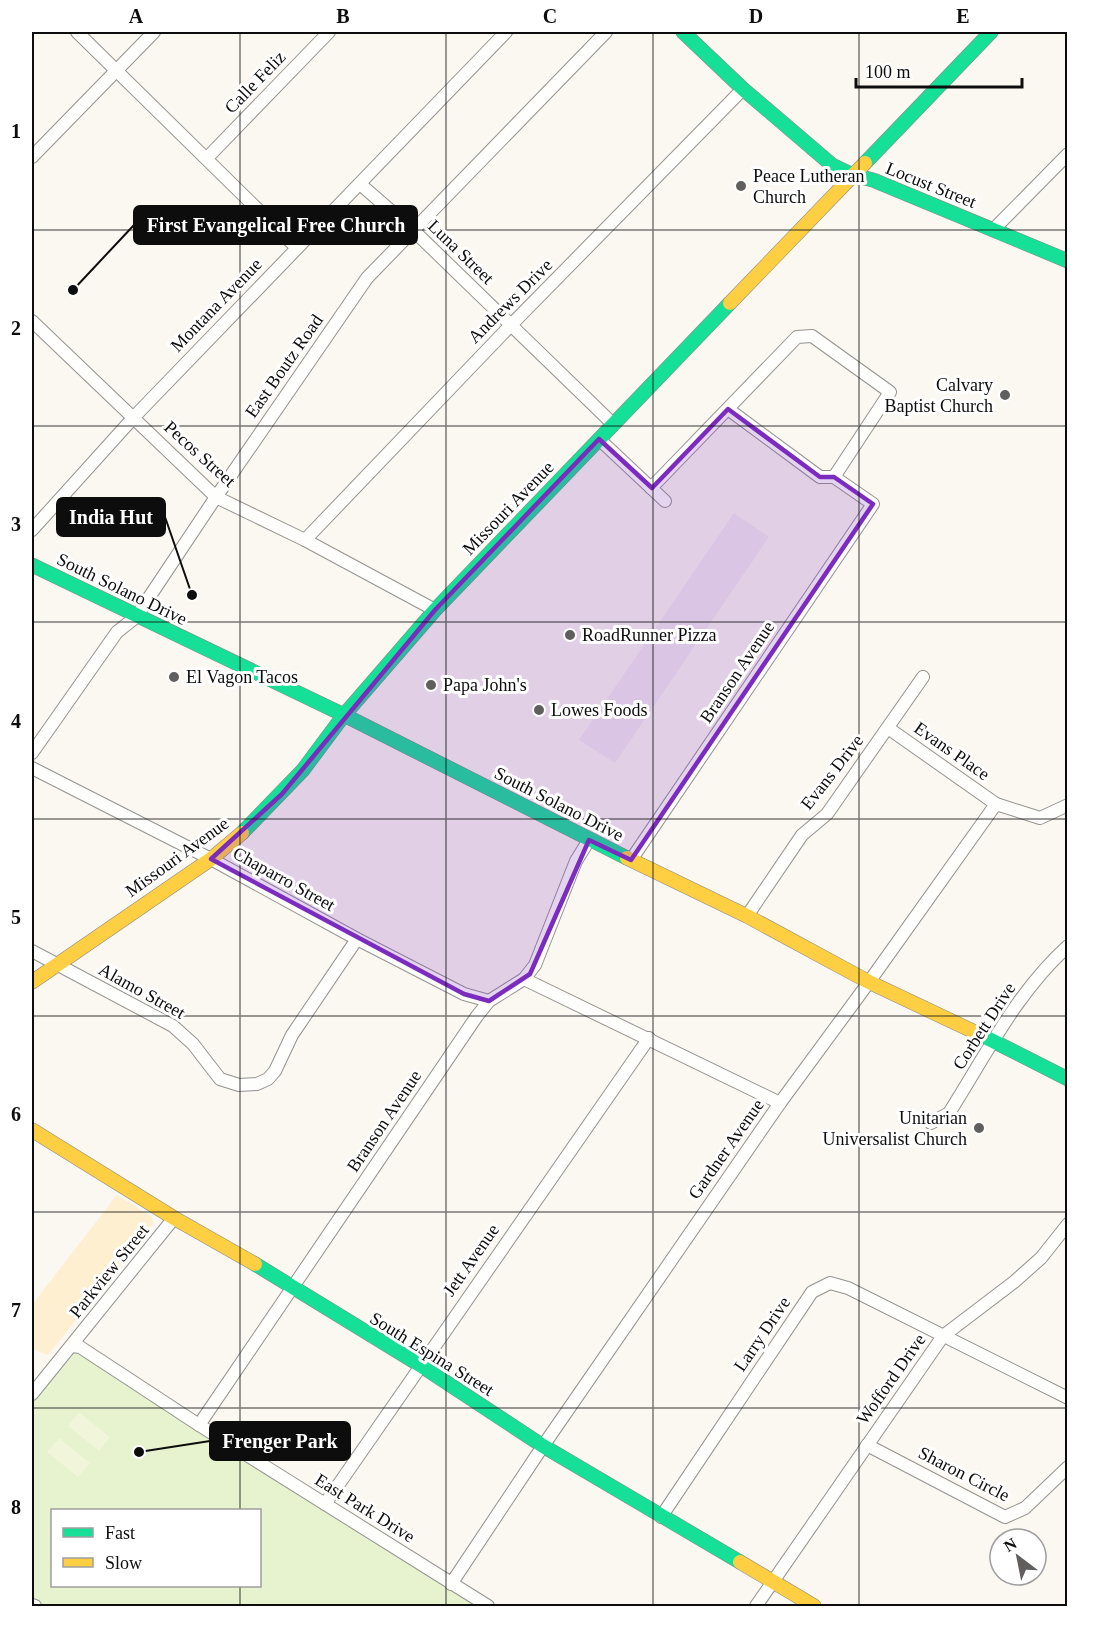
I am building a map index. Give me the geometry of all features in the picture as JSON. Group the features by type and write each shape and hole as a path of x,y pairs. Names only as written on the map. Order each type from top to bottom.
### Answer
{"street":[{"path":"77,32 297,248"},
{"path":"32,158 154,32"},
{"name":"Calle Feliz","path":"207,158 329,32"},
{"name":"Montana Avenue","path":"32,530 134,417 506,32"},
{"name":"East Boutz Road","path":"32,753 117,632 136,617 367,278 606,32"},
{"name":"Locust Street","path":"683,32 743,89 832,165 1068,261"},
{"name":"Missouri Avenue","path":"32,982 211,859 252,824 282,794 344,715 435,610 991,32"},
{"name":"Andrews Drive","path":"304,540 743,89"},
{"path":"993,230 1068,154"},
{"name":"Luna Street","path":"360,184 413,230 613,424"},
{"name":"Pecos Street","path":"32,321 216,497 304,540 435,610"},
{"path":"651,488 797,337 812,336 890,392 834,477 820,477 728,409"},
{"path":"599,439 665,501"},
{"name":"Branson Avenue","path":"631,860 873,504 834,477"},
{"name":"South Solano Drive","path":"32,565 136,617 344,715 589,840 747,916 869,982 1068,1079"},
{"name":"Evans Drive","path":"747,916 802,835 827,814 923,677"},
{"name":"Evans Place","path":"888,728 996,804"},
{"name":"Chaparro Street","path":"32,768 211,859 357,939 464,994 489,1001"},
{"path":"996,804 1040,818 1068,805"},
{"name":"Gardner Avenue","path":"451,1584 543,1446 780,1102 996,804"},
{"name":"Branson Avenue","path":"199,1425 477,1016 489,1001 524,979 535,965 576,861 589,840"},
{"name":"Alamo Street","path":"32,951 173,1026 193,1044 220,1079 229,1084 249,1086 268,1078 275,1071 292,1035 357,939"},
{"name":"Corbett Drive","path":"931,1123 949,1113 1015,1005 1051,961 1068,946"},
{"path":"524,979 780,1102"},
{"name":"Jett Avenue","path":"325,1504 648,1038"},
{"name":"South Espina Street","path":"32,1130 420,1365 543,1446 814,1606"},
{"name":"Parkview Street","path":"32,1394 174,1218"},
{"name":"Wofford Drive","path":"756,1606 943,1336 1005,1290 1034,1264 1068,1224"},
{"name":"Larry Drive","path":"661,1517 812,1292 830,1283 848,1288 943,1336"},
{"path":"943,1336 1068,1398"},
{"name":"East Park Drive","path":"72,1346 80,1347 199,1425 488,1606"},
{"name":"Sharon Circle","path":"867,1444 1005,1517 1025,1508 1068,1467"}],"highlighted area":[{"path":"728,409 820,477 834,477 873,504 631,860 589,840 530,974 489,1001 464,994 211,859 282,794 435,610 599,439 652,488"}],"shaded area":[{"path":"734,513 769,537 615,763 579,740"}],"green space":[{"path":"72,1346 489,1606 38,1606 32,1604 32,1394"},
{"path":"79,1412 110,1437 99,1451 68,1426"},
{"path":"59,1438 90,1463 78,1477 47,1452"}],"sand":[{"path":"117,1195 152,1217 153,1224 48,1355 32,1349 32,1305"}],"traffic: fast":[{"path":"683,32 743,89 832,165 1068,261"},
{"path":"865,163 991,32"},
{"path":"242,833 303,770 344,715 435,610 730,303"},
{"path":"32,565 344,715 627,858"},
{"path":"981,1035 1068,1079"},
{"path":"255,1264 420,1365 543,1446 740,1562"}],"traffic: slow":[{"path":"730,303 865,163"},
{"path":"32,982 211,859 242,833"},
{"path":"627,858 747,916 869,982 981,1035"},
{"path":"32,1130 174,1218 255,1264"},
{"path":"740,1562 814,1606"}],"place":[{"name":"Peace Lutheran Church","path":"741,186"},
{"name":"First Evangelical Free Church","path":"73,290"},
{"name":"Calvary Baptist Church","path":"1005,395"},
{"name":"India Hut","path":"192,595"},
{"name":"RoadRunner Pizza","path":"570,635"},
{"name":"El Vagon Tacos","path":"174,677"},
{"name":"Papa John's","path":"431,685"},
{"name":"Lowes Foods","path":"539,710"},
{"name":"Unitarian Universalist Church","path":"979,1128"},
{"name":"Frenger Park","path":"139,1452"}]}
